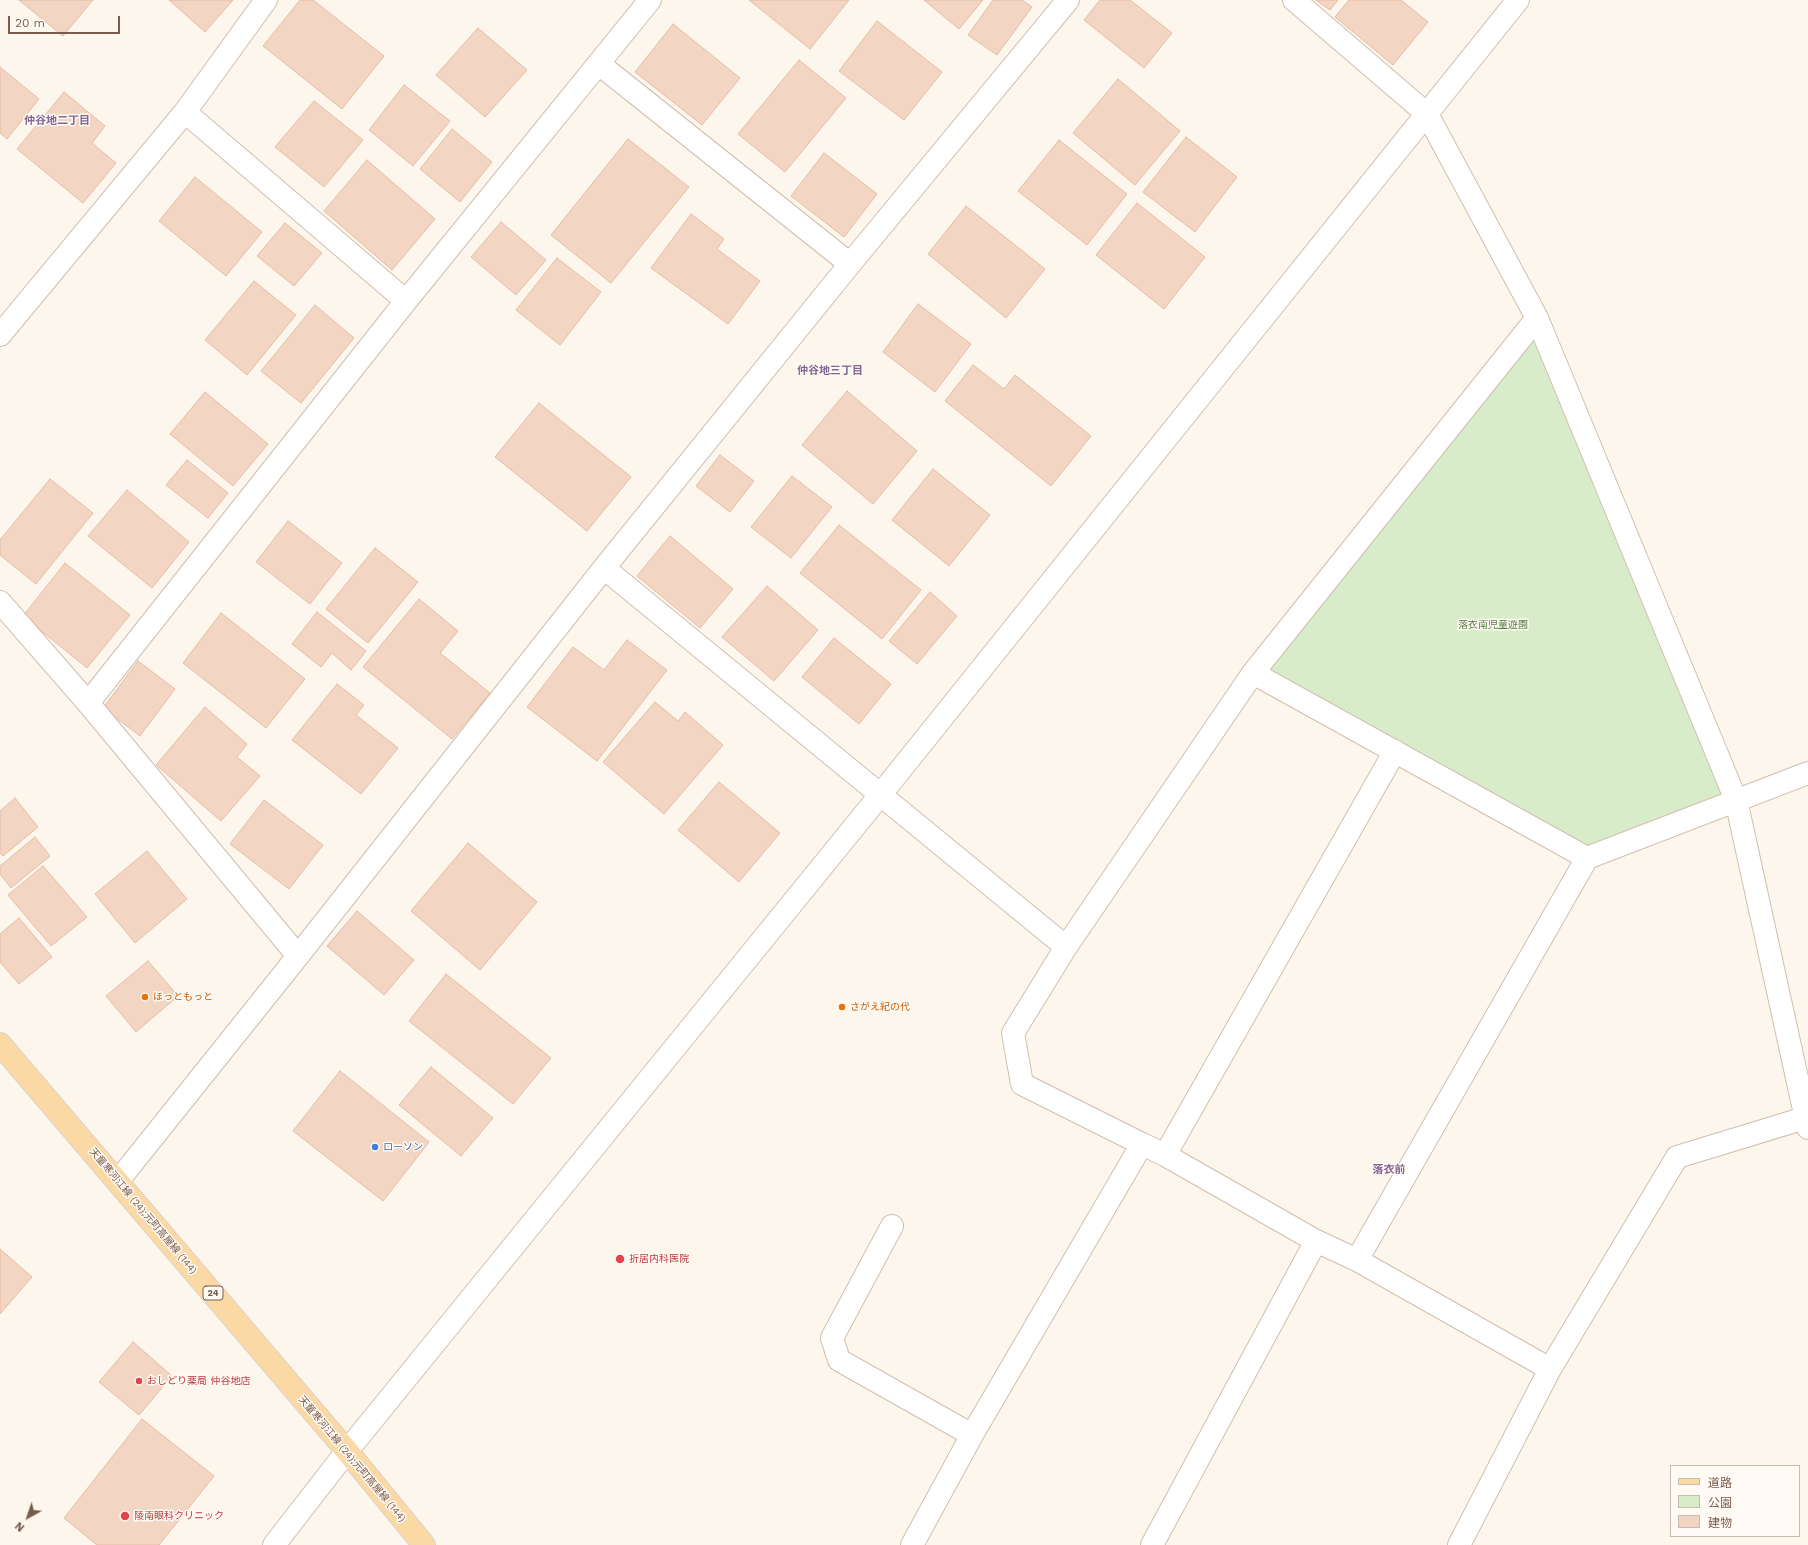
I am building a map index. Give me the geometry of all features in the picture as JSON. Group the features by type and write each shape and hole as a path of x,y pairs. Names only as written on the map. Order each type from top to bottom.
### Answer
{"main road":[{"name":"天童寒河江線 (24);元町高屋線 (144)","path":"0,1044 347,1451 424,1545"}],"street":[{"path":"0,334 185,112 266,0"},
{"path":"88,703 406,301 650,0"},
{"path":"118,1181 298,956 604,568 850,264 1068,0"},
{"path":"1294,0 1427,114 1537,318 1736,800 1807,1123 1677,1157 1550,1369 1459,1545"},
{"path":"274,1545 347,1451 881,794 1518,0"},
{"path":"599,64 850,264"},
{"path":"185,112 406,301"},
{"path":"1537,318 1253,673 1066,947 1013,1033 1022,1084 1165,1155 1316,1241 1357,1260 1550,1369"},
{"path":"604,568 1066,947"},
{"path":"0,602 88,703 298,956"},
{"path":"1253,673 1587,858"},
{"path":"1165,1155 1395,751"},
{"path":"1357,1260 1587,858 1808,773"},
{"path":"912,1545 972,1435 1142,1144"},
{"path":"892,1226 832,1338 839,1360 972,1435"},
{"path":"1152,1545 1316,1241"}],"green space":[{"name":"落衣南児童遊園","path":"1537,318 1736,800 1587,858 1253,673"}],"building":[{"path":"19,0 93,0 63,36"},
{"path":"169,0 233,0 205,32"},
{"path":"300,0 313,0 384,56 342,109 263,46"},
{"path":"749,0 849,0 810,49"},
{"path":"924,0 983,0 959,29"},
{"path":"993,0 1022,0 1032,7 997,55 968,35"},
{"path":"1100,0 1130,0 1172,33 1144,68 1084,20"},
{"path":"1316,0 1338,0 1330,10"},
{"path":"1349,0 1401,0 1428,22 1393,65 1335,17"},
{"path":"877,21 942,72 904,120 839,71"},
{"path":"673,24 740,78 702,125 635,72"},
{"path":"478,28 527,70 485,117 436,75"},
{"path":"799,60 846,98 785,172 738,134"},
{"path":"0,67 39,99 7,139 0,133"},
{"path":"1118,79 1180,131 1135,185 1073,133"},
{"path":"404,85 450,121 413,166 369,130"},
{"path":"64,92 105,126 92,143 116,163 83,203 17,149"},
{"path":"314,101 363,140 324,187 275,147"},
{"path":"452,129 492,162 460,202 420,169"},
{"path":"1186,137 1237,177 1195,232 1143,192"},
{"path":"628,139 689,187 611,283 551,235"},
{"path":"1059,140 1127,194 1087,245 1018,191"},
{"path":"824,153 877,194 844,237 791,196"},
{"path":"367,160 435,219 392,270 324,211"},
{"path":"195,177 262,232 226,276 159,221"},
{"path":"1137,203 1205,257 1164,309 1096,255"},
{"path":"966,206 1045,269 1006,318 928,254"},
{"path":"691,214 724,239 717,249 760,281 728,324 651,268"},
{"path":"501,222 546,260 516,295 471,257"},
{"path":"285,223 322,253 294,286 257,256"},
{"path":"557,258 601,292 560,345 516,310"},
{"path":"254,281 296,315 247,375 205,340"},
{"path":"918,304 971,344 935,392 883,352"},
{"path":"315,305 354,338 301,403 261,371"},
{"path":"973,365 1004,389 1015,375 1091,436 1051,486 945,401"},
{"path":"847,391 917,451 873,504 802,445"},
{"path":"205,392 268,444 233,486 170,434"},
{"path":"539,403 631,477 587,531 495,457"},
{"path":"720,455 754,481 730,512 696,486"},
{"path":"187,460 228,493 208,518 166,485"},
{"path":"933,469 990,515 949,566 892,520"},
{"path":"792,476 832,507 791,558 751,527"},
{"path":"50,479 93,513 36,584 0,555 0,540"},
{"path":"127,490 189,542 152,588 88,536"},
{"path":"288,521 342,563 310,604 256,562"},
{"path":"839,525 921,590 882,639 800,573"},
{"path":"670,536 733,589 700,628 637,576"},
{"path":"375,548 418,582 368,643 326,609"},
{"path":"65,563 130,615 87,668 23,616"},
{"path":"767,586 818,630 774,681 722,637"},
{"path":"930,592 957,616 917,664 889,641"},
{"path":"419,599 458,631 440,653 490,693 452,739 363,667"},
{"path":"317,612 366,651 351,670 332,653 321,667 292,644"},
{"path":"221,613 305,679 266,728 183,663"},
{"path":"834,638 891,684 859,724 802,677"},
{"path":"627,640 667,670 597,761 527,707 573,647 604,670"},
{"path":"138,661 175,689 140,736 103,708"},
{"path":"337,684 364,705 356,715 398,748 361,794 292,740"},
{"path":"655,702 678,721 685,712 723,745 664,814 603,762"},
{"path":"205,707 247,744 237,757 260,776 221,821 156,765"},
{"path":"719,782 780,833 739,882 678,830"},
{"path":"15,798 38,827 3,856 0,853 0,811"},
{"path":"264,800 323,845 289,889 230,844"},
{"path":"35,837 50,856 11,888 0,874 0,866"},
{"path":"468,843 537,902 480,970 411,911"},
{"path":"147,851 187,899 135,943 95,894"},
{"path":"43,866 87,917 51,946 8,895"},
{"path":"357,911 414,960 384,995 327,946"},
{"path":"19,918 52,957 19,984 0,962 0,934"},
{"path":"148,961 178,996 136,1032 106,996"},
{"path":"446,974 551,1058 513,1104 409,1021"},
{"path":"431,1067 493,1118 461,1156 399,1105"},
{"path":"340,1071 429,1142 383,1201 293,1131"},
{"path":"0,1249 32,1277 0,1314"},
{"path":"133,1342 172,1376 139,1415 99,1382"},
{"path":"142,1419 214,1476 159,1545 97,1545 64,1518"}],"place":[{"name":"ほっともっと","path":"145,997"},
{"name":"さがえ紀の代","path":"842,1007"},
{"name":"ローソン","path":"375,1147"},
{"name":"折居内科医院","path":"620,1259"},
{"name":"おしどり薬局 仲谷地店","path":"139,1381"},
{"name":"陵南眼科クリニック","path":"125,1516"}],"district":[{"name":"仲谷地二丁目","path":"57,121"},
{"name":"仲谷地三丁目","path":"830,371"},
{"name":"落衣前","path":"1389,1170"}]}
